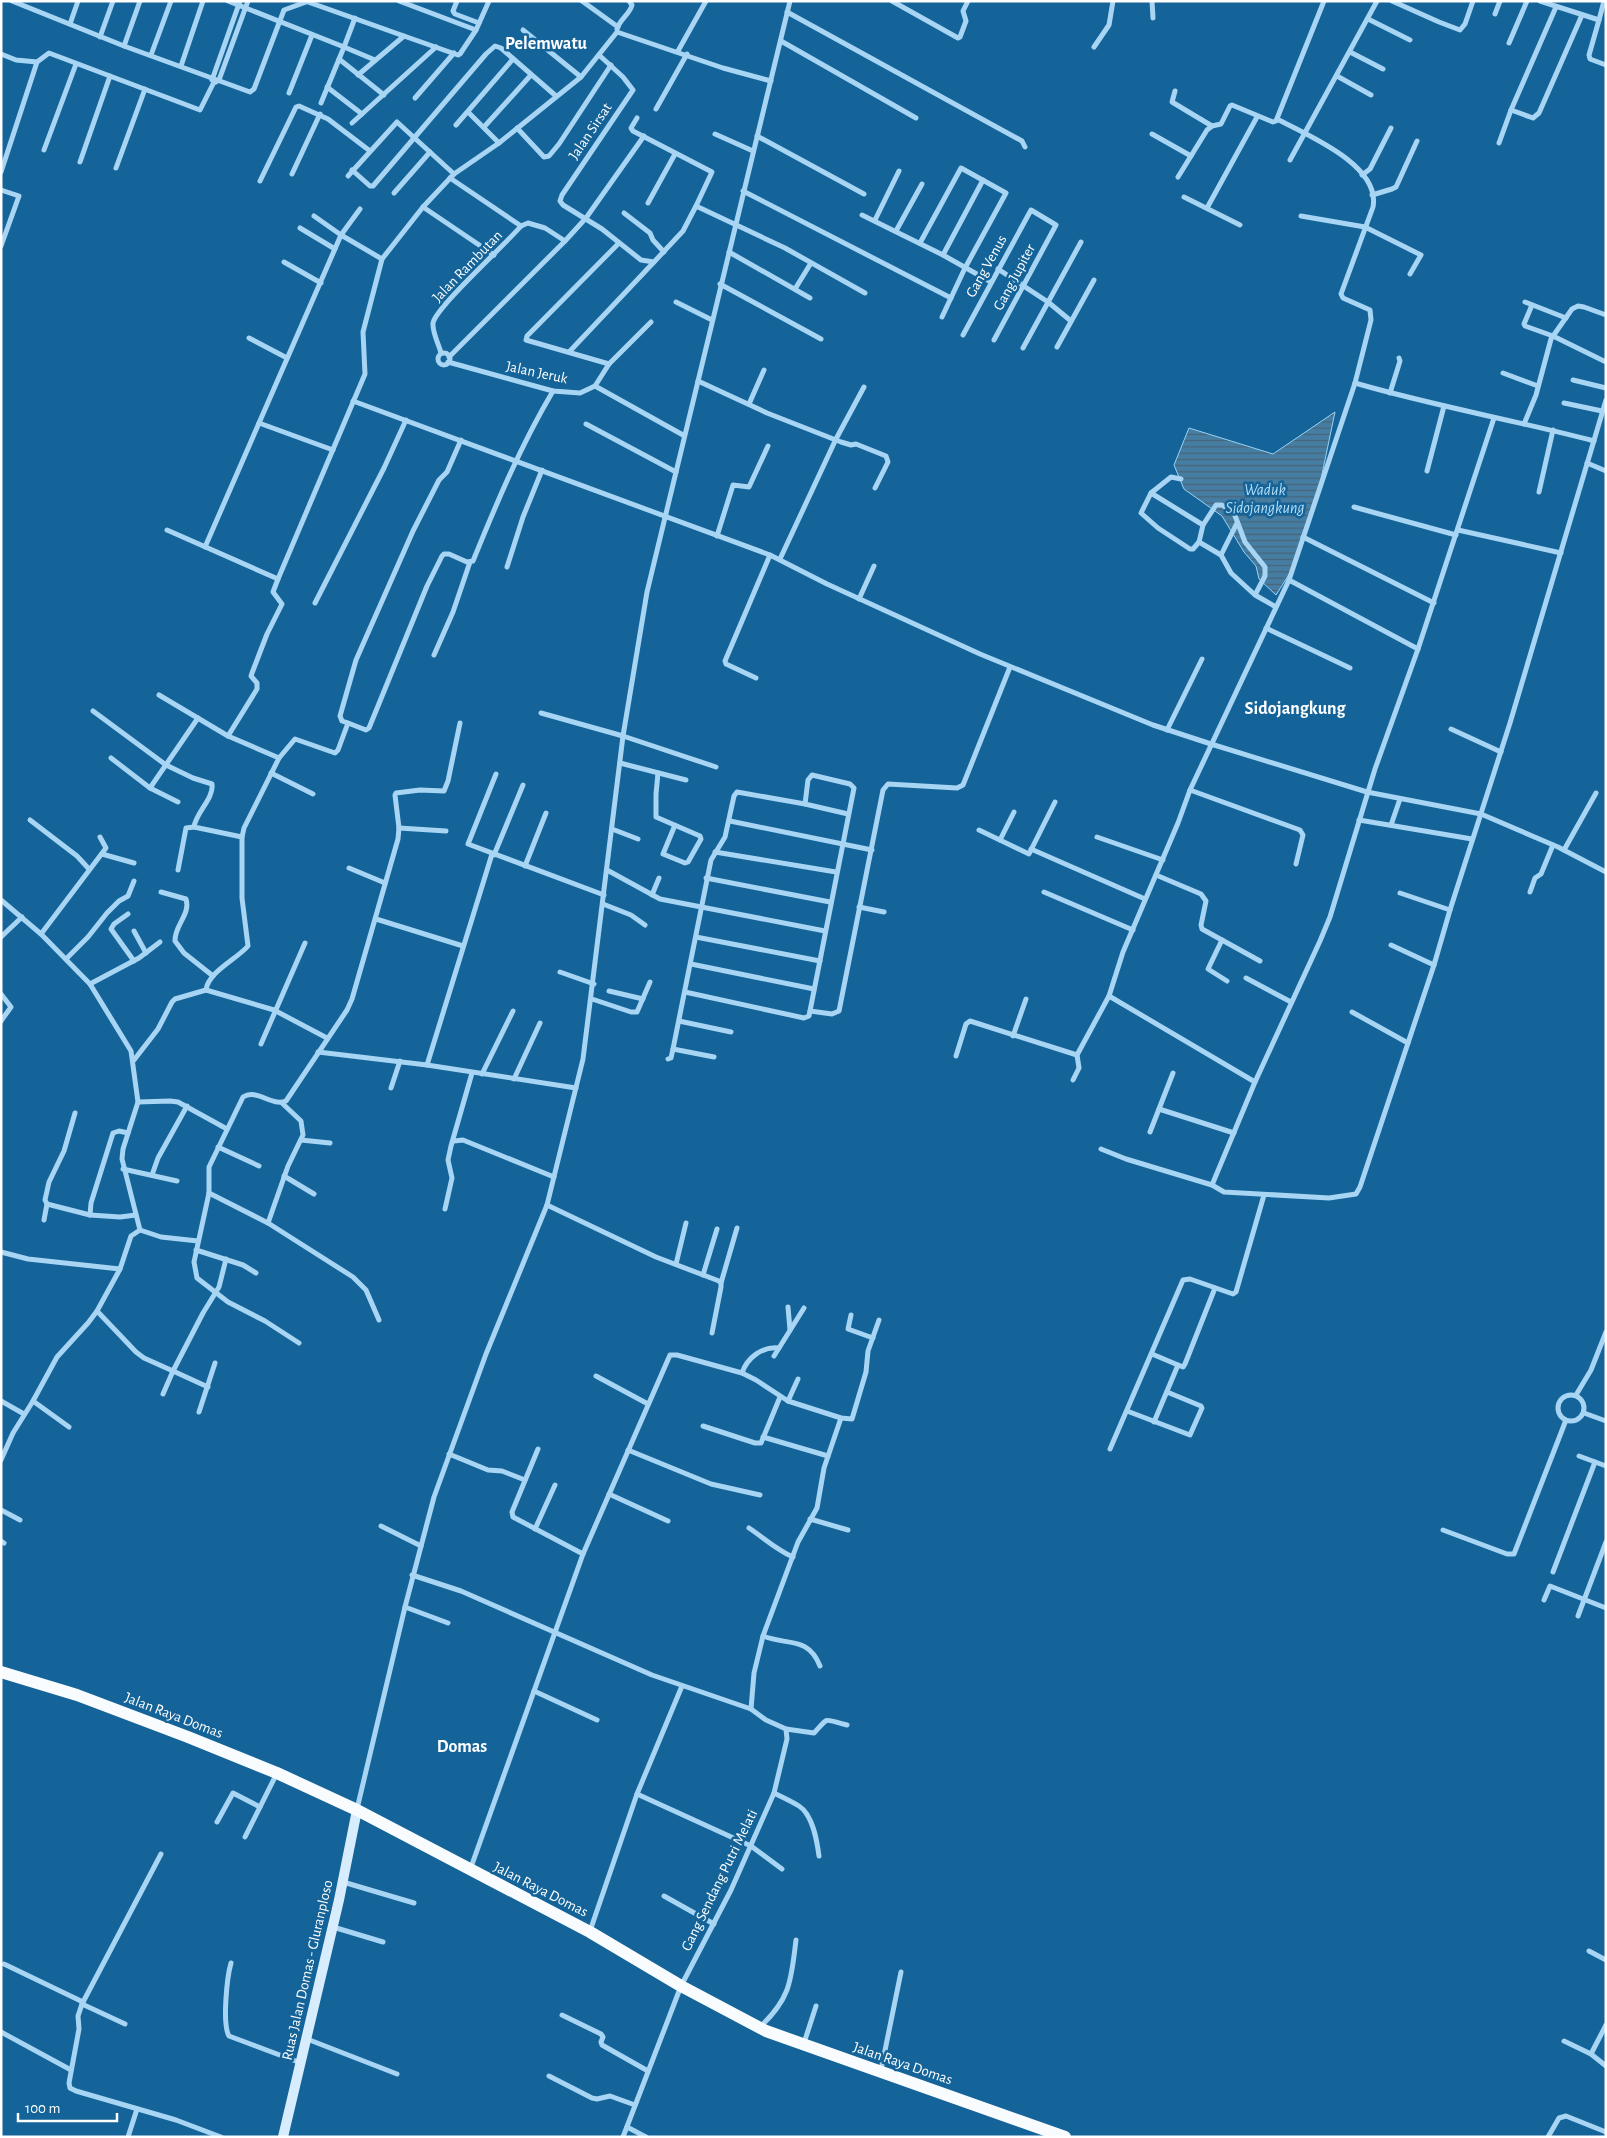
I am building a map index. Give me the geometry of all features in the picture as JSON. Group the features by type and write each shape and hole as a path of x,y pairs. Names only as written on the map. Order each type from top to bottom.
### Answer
{"highway":[{"name":"Jalan Raya Domas","path":"1,1672 85,1698 277,1773 357,1810 590,1932 681,1986 759,2027 880,2073 1026,2122 1064,2137"}],"main road":[{"name":"Ruas Jalan Domas - Gluranploso","path":"283,2137 343,1882 357,1810"}],"street":[{"path":"12,1 124,46 253,91 284,10 308,2 460,54 476,30 489,1"},
{"path":"70,24 78,1"},
{"path":"100,36 113,1"},
{"path":"124,46 140,1"},
{"path":"151,55 171,1"},
{"path":"181,66 203,1"},
{"path":"228,1 239,3 245,8 375,60"},
{"path":"1,172 37,62 49,53 200,110 212,87 219,80 248,1"},
{"path":"399,1 476,30"},
{"path":"457,1 453,11 454,14 479,23"},
{"path":"582,1 617,30 723,68 771,81"},
{"path":"228,736 258,686 252,673 267,634 282,604 273,592 365,374 362,332 382,259 422,207 452,176 499,143 581,76 599,55 631,9 632,5 629,1"},
{"path":"678,51 706,1"},
{"path":"357,1810 412,1575 449,1454 486,1354 547,1205 583,1059 594,984 623,736 646,592 790,1"},
{"path":"892,1 958,38 967,19 963,11 968,1"},
{"path":"1094,47 1109,25 1113,1"},
{"path":"1152,1 1154,18"},
{"path":"1178,177 1207,130 1212,126 1221,124 1229,107 1232,105 1257,117 1273,122 1277,119 1324,1"},
{"path":"1290,160 1377,1"},
{"path":"1392,1 1458,30 1463,28 1474,1"},
{"path":"1495,14 1500,1"},
{"path":"1509,43 1527,1"},
{"path":"1540,1 1599,20"},
{"path":"212,87 212,77 239,3"},
{"path":"1604,5 1589,56 1590,59 1606,65"},
{"path":"1499,143 1511,110 1556,7"},
{"path":"787,12 1022,141 1025,147"},
{"path":"1511,110 1533,118 1539,113 1582,16"},
{"path":"321,103 355,18"},
{"path":"1368,19 1410,40"},
{"path":"523,30 581,76"},
{"path":"289,93 312,34"},
{"path":"358,75 404,36"},
{"path":"781,41 916,118"},
{"path":"352,170 372,186 491,48 498,46 556,96"},
{"path":"352,123 436,47"},
{"path":"1350,52 1383,69"},
{"path":"415,98 454,53"},
{"path":"1,54 16,60 37,62"},
{"path":"656,109 687,54"},
{"name":"Jalan Sirsat","path":"586,218 562,205 560,198 631,93 632,86 612,65 599,55"},
{"path":"339,59 384,95"},
{"path":"456,125 513,59"},
{"path":"44,150 76,64"},
{"path":"517,128 544,157 549,156 612,65"},
{"path":"484,127 532,75"},
{"path":"80,162 110,76"},
{"path":"1337,76 1371,95"},
{"path":"328,87 362,114"},
{"path":"116,168 145,89"},
{"path":"1175,91 1172,102 1212,126"},
{"path":"260,181 296,107 299,106 320,114 370,151"},
{"path":"468,112 499,143"},
{"path":"292,174 320,114"},
{"path":"1207,208 1257,117"},
{"path":"570,351 683,231 712,172 632,130 637,118"},
{"path":"1073,1080 1079,1068 1077,1055 1109,996 1132,930 1163,860 1190,790 1289,580 1355,383 1372,316 1370,310 1343,298 1341,294 1373,208 1370,186 1355,166 1335,149 1277,119"},
{"path":"348,176 397,122 430,152 452,176 521,226 528,223 545,228 565,241"},
{"path":"1362,175 1370,168 1391,128"},
{"path":"715,134 753,151"},
{"path":"1152,134 1191,156"},
{"path":"449,360 445,353 438,357 438,361 443,364 449,360 565,241 586,218 644,136"},
{"path":"757,136 864,194"},
{"path":"1372,195 1392,190 1396,186 1417,141"},
{"path":"394,193 430,152"},
{"path":"648,202 675,154"},
{"path":"920,243 961,168 1006,192 965,268 942,317"},
{"path":"875,220 899,171"},
{"path":"943,255 983,180"},
{"path":"896,231 922,184"},
{"path":"1,190 19,196 1,246"},
{"path":"743,192 950,298"},
{"path":"1184,197 1240,224"},
{"path":"696,206 785,248 865,293"},
{"path":"422,207 494,255"},
{"path":"204,547 341,235 360,209"},
{"name":"Gang Venus","path":"963,335 1031,210 1056,225"},
{"path":"624,213 650,233 653,240 664,252"},
{"path":"862,214 943,255 991,282"},
{"path":"314,216 341,235 382,259"},
{"path":"1301,216 1366,227 1421,255 1410,274"},
{"path":"586,218 602,228 642,260 654,262"},
{"name":"Gang Jupiter","path":"994,340 1056,225"},
{"name":"Jalan Rambutan","path":"442,353 433,327 436,317 521,226"},
{"path":"300,228 335,249"},
{"path":"1023,348 1081,242"},
{"path":"609,364 570,351 526,340 527,336 619,243"},
{"path":"729,252 810,298"},
{"path":"284,262 321,283"},
{"path":"796,289 811,263"},
{"path":"998,269 1048,302 1071,320"},
{"path":"1057,347 1094,280"},
{"path":"720,284 821,339"},
{"path":"676,302 712,320"},
{"path":"1525,302 1566,318"},
{"path":"1532,305 1524,324 1606,362"},
{"path":"1524,424 1553,336 1566,318 1578,306 1606,315"},
{"path":"651,322 609,364 595,386 684,435"},
{"path":"249,338 287,358"},
{"path":"1390,393 1400,361 1399,358"},
{"name":"Jalan Jeruk","path":"449,360 553,391 580,393 595,386"},
{"path":"749,404 764,370"},
{"path":"1503,373 1538,386"},
{"path":"1573,380 1606,388"},
{"path":"698,381 836,439 851,445 856,444 887,457 888,462 875,488"},
{"path":"1355,383 1494,418 1553,430 1594,442"},
{"path":"780,559 836,439 864,387"},
{"path":"434,655 453,612 470,562 473,560 530,429 553,391"},
{"path":"1100,1149 1126,1159 1212,1185 1224,1192 1329,1198 1356,1194 1360,1187 1434,965 1472,839 1501,752 1606,400"},
{"path":"353,401 780,559 858,599 1010,667 1168,730 1368,792 1481,814 1564,850 1606,872"},
{"path":"1564,403 1602,412"},
{"path":"1427,471 1444,406"},
{"path":"1212,1185 1254,1082 1330,917 1368,792 1434,603 1494,418"},
{"path":"315,603 380,477 406,420"},
{"path":"259,423 333,450"},
{"path":"586,424 676,472"},
{"path":"1539,492 1553,430"},
{"path":"461,440 446,472 439,480 413,531 356,660 340,716 342,721 366,730 369,728 417,610 442,556 449,554 470,562"},
{"path":"717,536 733,486 736,484 748,488 768,446"},
{"path":"1587,463 1606,471"},
{"path":"507,567 523,517 542,470"},
{"path":"1181,479 1170,477 1151,493 1142,510 1142,515 1190,549 1193,549 1199,542 1203,525 1216,505 1219,504 1234,513 1245,542 1265,567 1265,576 1255,595"},
{"path":"1151,493 1203,525"},
{"path":"1354,507 1457,532 1561,553"},
{"path":"1221,554 1237,523"},
{"path":"166,530 278,579"},
{"path":"1303,538 1434,603"},
{"path":"1199,542 1221,554 1232,573 1255,595 1276,607"},
{"path":"756,678 726,664 725,661 770,555"},
{"path":"858,599 874,566"},
{"path":"1289,580 1418,649"},
{"path":"1266,628 1350,668"},
{"path":"1168,730 1202,659"},
{"path":"810,1011 832,1014 839,1011 885,786 923,785 957,788 963,785 1010,667"},
{"path":"159,695 228,736 279,758"},
{"path":"93,711 166,765 193,778 212,784 212,791 195,820 194,827"},
{"path":"541,713 623,736 716,768"},
{"path":"150,788 198,718"},
{"path":"282,1103 286,1102 292,1094 352,1000 376,919 399,828 395,795 396,793 420,790 442,792 447,788 460,723"},
{"path":"206,990 207,983 213,976 248,946 242,898 242,837 244,828 279,758 295,739 335,753 338,750 348,724"},
{"path":"1451,729 1501,752"},
{"path":"111,758 150,788 178,802"},
{"path":"620,763 686,780"},
{"path":"271,773 313,794"},
{"path":"658,773 656,817 675,825 700,836 702,839 688,862 685,863 664,854 675,825"},
{"path":"496,774 468,844 604,895"},
{"path":"685,992 804,1018 809,1016 854,788 850,784 812,775 808,780 805,804"},
{"path":"427,1065 493,854 523,785"},
{"path":"1190,790 1300,830 1303,835 1296,864"},
{"path":"668,1059 671,1058 691,964 706,878 711,860 725,837 734,796 737,792 848,814"},
{"path":"1564,850 1596,793"},
{"path":"1391,825 1400,799"},
{"path":"979,830 1028,854 1055,802"},
{"path":"1000,840 1014,812"},
{"path":"525,866 546,813"},
{"path":"30,820 77,856 89,869"},
{"path":"1359,820 1472,839"},
{"path":"730,821 872,850"},
{"path":"178,870 186,828 194,827 242,837"},
{"path":"399,828 446,831"},
{"path":"612,830 638,839"},
{"path":"41,934 106,848 100,837"},
{"path":"1097,837 1163,860"},
{"path":"1530,892 1535,878 1541,874 1553,845"},
{"path":"1031,849 1145,900"},
{"path":"715,852 836,872"},
{"path":"102,854 134,863"},
{"path":"349,868 385,883"},
{"path":"607,870 660,899 825,931"},
{"path":"1156,875 1204,897 1206,901 1201,925 1202,929 1260,961"},
{"path":"652,895 659,878"},
{"path":"706,878 830,902"},
{"path":"66,959 88,937 107,913 119,901 128,896 134,881"},
{"path":"161,892 186,899 186,911 176,931 175,941 184,953 213,976"},
{"path":"1044,892 1132,930"},
{"path":"1400,893 1450,910"},
{"path":"1,900 41,934 90,984 126,1042 134,1060 138,1102 122,1154 123,1169 140,1230"},
{"path":"603,904 631,915 645,925"},
{"path":"859,907 884,912"},
{"path":"128,914 114,924 111,929 134,961"},
{"path":"1,937 22,918"},
{"path":"376,919 463,946"},
{"path":"134,931 146,953"},
{"path":"696,936 820,961"},
{"path":"1222,940 1208,969 1227,981"},
{"path":"90,984 134,961 160,942"},
{"path":"261,1044 274,1010 305,943"},
{"path":"1391,945 1434,965"},
{"path":"691,964 814,989"},
{"path":"560,972 594,984"},
{"path":"1246,978 1291,1002"},
{"path":"592,999 631,1012 638,1012 650,982"},
{"path":"134,1060 158,1030 172,1002 206,990 274,1010 327,1038"},
{"path":"609,991 643,999"},
{"path":"1,994 11,1007 1,1021"},
{"path":"1109,996 1254,1082"},
{"path":"1013,1036 1026,999"},
{"path":"482,1074 513,1011"},
{"path":"1352,1012 1408,1043"},
{"path":"679,1021 731,1032"},
{"path":"956,1056 970,1021 1077,1055"},
{"path":"514,1079 540,1023"},
{"path":"673,1049 714,1057"},
{"path":"318,1052 427,1065 576,1088"},
{"path":"391,1088 400,1062"},
{"path":"445,1209 452,1178 448,1160 472,1073"},
{"path":"1150,1132 1174,1073"},
{"path":"268,1223 284,1176 303,1136 301,1121 282,1103 247,1094 242,1097 209,1166 210,1193 194,1262 197,1278 215,1293 299,1343"},
{"path":"138,1102 170,1100 187,1106 227,1129"},
{"path":"152,1175 158,1158 187,1106"},
{"path":"1159,1109 1234,1133"},
{"path":"44,1220 48,1204 45,1200 49,1182 64,1151 75,1113"},
{"path":"90,1215 91,1203 113,1133 119,1130 128,1133"},
{"path":"301,1140 330,1143"},
{"path":"454,1141 463,1140 554,1177"},
{"path":"218,1147 259,1166"},
{"path":"123,1169 178,1181"},
{"path":"284,1176 314,1194"},
{"path":"210,1193 268,1223 354,1277 366,1290 380,1320"},
{"path":"1110,1449 1183,1280 1190,1279 1233,1294 1236,1292 1264,1195"},
{"path":"48,1204 90,1215 120,1218 136,1216"},
{"path":"547,1205 656,1257 721,1283"},
{"path":"676,1264 686,1223"},
{"path":"712,1333 721,1283 737,1228"},
{"path":"703,1275 718,1229"},
{"path":"140,1230 161,1237 198,1241"},
{"path":"1,1460 24,1414 60,1352 97,1311 120,1269 131,1236 140,1230"},
{"path":"196,1250 243,1265 256,1273"},
{"path":"1,1252 34,1260 120,1269"},
{"path":"163,1394 173,1371 219,1287 226,1259"},
{"path":"1152,1354 1183,1367 1186,1364 1215,1288"},
{"path":"788,1307 790,1331"},
{"path":"774,1356 804,1308"},
{"path":"97,1311 144,1358 208,1387"},
{"path":"851,1316 848,1329 873,1338"},
{"path":"470,1870 583,1554 670,1355 677,1355 742,1373 788,1401 841,1418 852,1419 879,1320"},
{"path":"1576,1395 1591,1370 1606,1332"},
{"path":"742,1373 745,1364 752,1357 766,1348 779,1348"},
{"path":"199,1412 216,1363"},
{"path":"1154,1422 1178,1365"},
{"path":"596,1376 648,1404"},
{"path":"788,1401 798,1379"},
{"path":"1127,1411 1187,1435 1194,1428 1202,1408 1168,1392"},
{"path":"1570,1394 1576,1395 1582,1399 1585,1406 1584,1413 1580,1418 1573,1421 1566,1420 1558,1410 1559,1403 1563,1397 1570,1394"},
{"path":"703,1426 755,1443 761,1443 780,1397"},
{"path":"1,1400 24,1414"},
{"path":"33,1401 69,1426"},
{"path":"1584,1413 1606,1421"},
{"path":"751,1709 754,1673 763,1636 793,1557 818,1505 824,1468 841,1418"},
{"path":"1443,1530 1507,1554 1514,1554 1566,1420"},
{"path":"763,1437 828,1456"},
{"path":"538,1449 512,1512 513,1516 583,1554"},
{"path":"628,1450 711,1484 760,1495"},
{"path":"449,1454 488,1470 502,1471 525,1480"},
{"path":"1579,1456 1606,1466"},
{"path":"1553,1572 1595,1462"},
{"path":"535,1529 555,1485"},
{"path":"609,1494 668,1521"},
{"path":"1,1510 20,1520"},
{"path":"810,1520 848,1530"},
{"path":"381,1526 421,1546"},
{"path":"749,1528 770,1542 778,1550 793,1557"},
{"path":"1578,1616 1606,1542"},
{"path":"412,1575 461,1591 682,1686 751,1709 758,1716 786,1729 814,1733 824,1720 847,1725"},
{"path":"1544,1600 1550,1586 1606,1608"},
{"path":"405,1607 448,1623"},
{"path":"763,1636 775,1641 803,1645 816,1656 820,1666"},
{"path":"590,1932 637,1794 682,1686"},
{"path":"534,1691 597,1720"},
{"name":"Gang Sendang Putri Melati","path":"623,2137 681,1986 714,1924 774,1793 787,1740 786,1729"},
{"path":"245,1837 277,1773"},
{"path":"217,1822 233,1793 260,1807"},
{"path":"774,1793 803,1809 813,1827 818,1843 819,1856"},
{"path":"637,1794 751,1846 782,1869"},
{"path":"160,1854 83,2003 78,2016 80,2029 71,2070 70,2088 176,2120 221,2137"},
{"path":"343,1882 414,1903"},
{"path":"664,1896 714,1924"},
{"path":"333,1926 383,1942"},
{"path":"759,2027 775,2013 783,2002 790,1985 796,1940"},
{"path":"1589,1951 1606,1960"},
{"path":"230,1963 227,1977 226,2032 229,2036 301,2063"},
{"path":"4,1964 125,2024"},
{"path":"880,2073 902,1972"},
{"path":"803,2045 816,2006"},
{"path":"562,2015 601,2034 603,2036 602,2045 648,2071"},
{"path":"1591,2054 1606,2025"},
{"path":"1,2032 71,2070"},
{"path":"306,2039 397,2074"},
{"path":"1564,2040 1591,2054 1606,2066"},
{"path":"548,2076 592,2098 597,2099 610,2096 635,2105"},
{"path":"128,2137 138,2109"},
{"path":"1548,2137 1559,2118 1566,2116 1606,2132"},
{"path":"627,2127 646,2137"}],"water":[{"name":"Waduk Sidojangkung","path":"1335,412 1321,479 1293,568 1276,595 1259,579 1256,566 1244,552 1222,516 1184,489 1174,465 1189,428 1273,454"}],"district":[{"name":"Pelemwatu","path":"546,43"},
{"name":"Sidojangkung","path":"1295,708"},
{"name":"Domas","path":"462,1746"}]}
